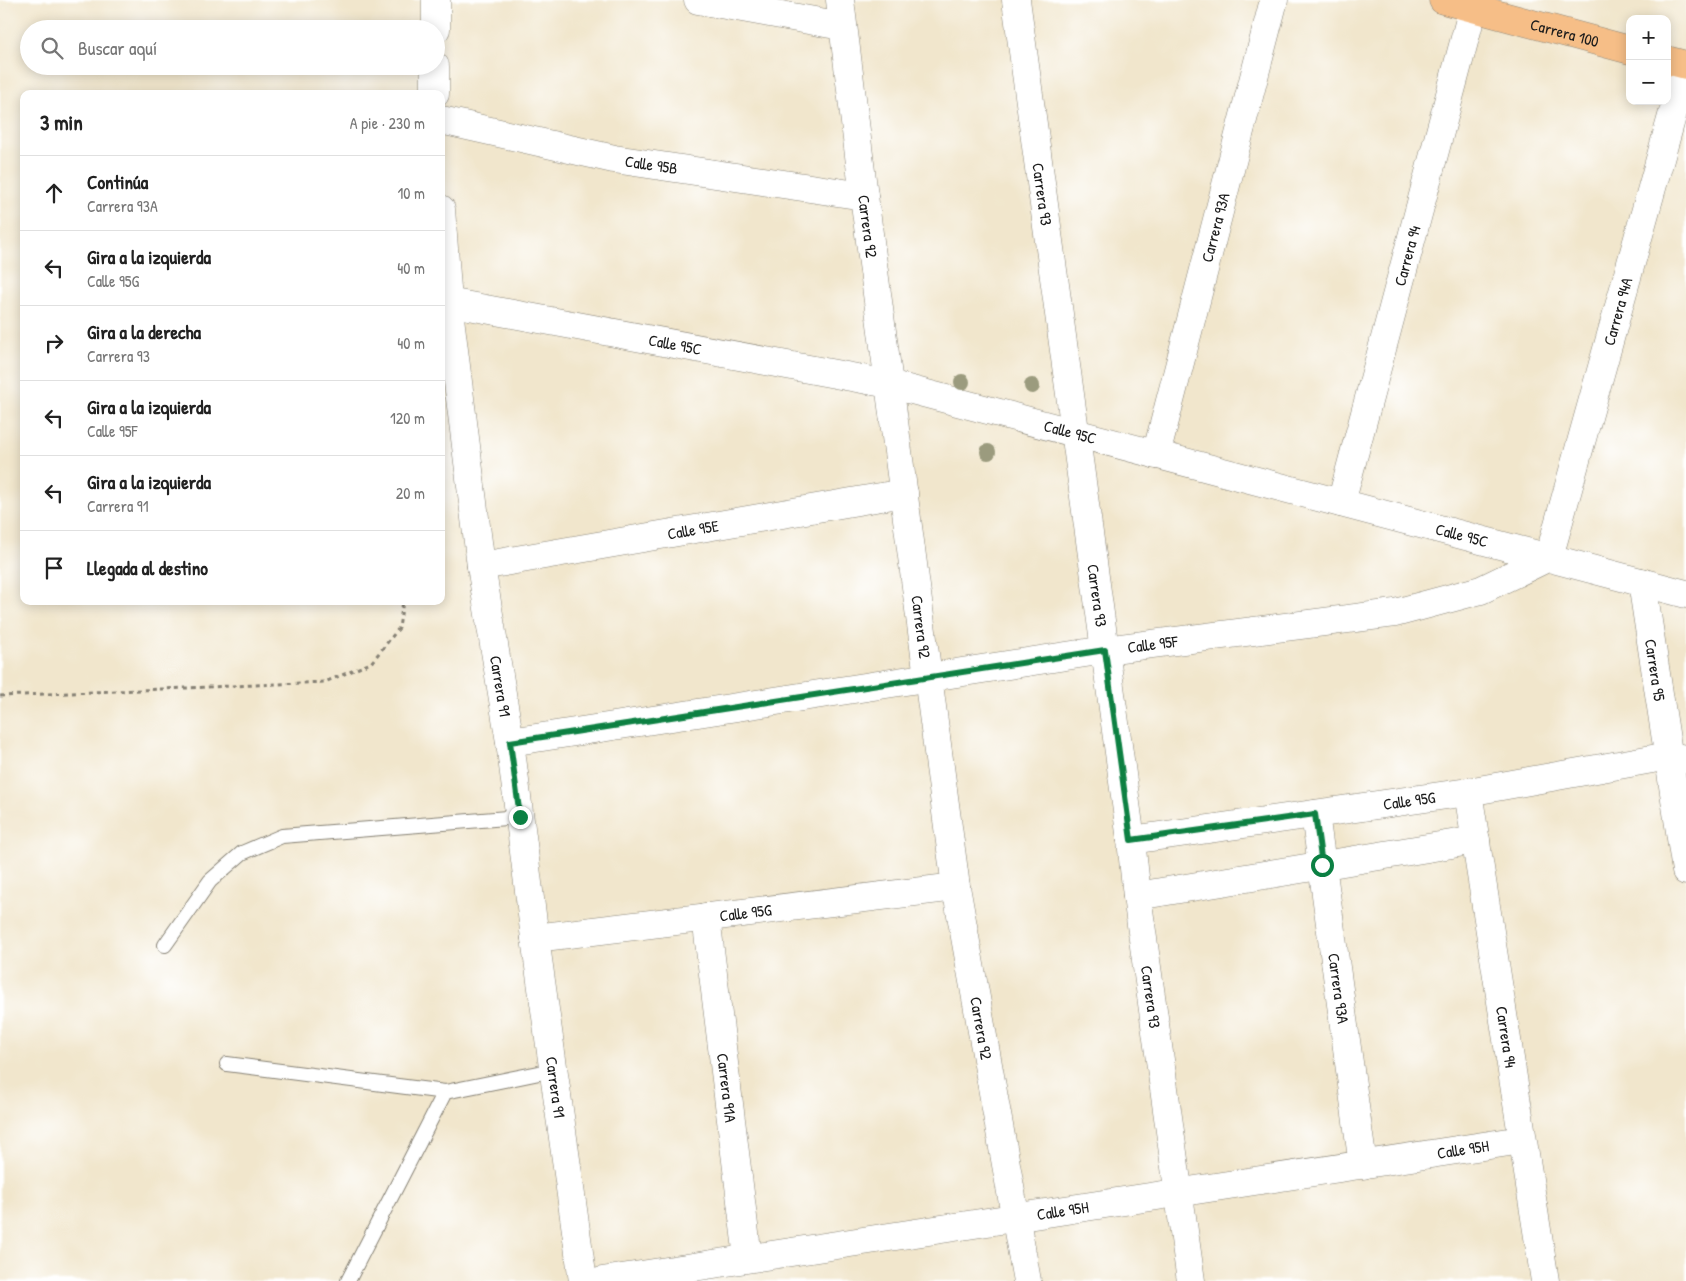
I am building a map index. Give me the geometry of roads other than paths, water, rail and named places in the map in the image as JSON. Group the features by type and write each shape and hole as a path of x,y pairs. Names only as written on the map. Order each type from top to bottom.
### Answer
{"highway":[{"name":"Carrera 100","path":"1443,0 1626,49"},
{"path":"1671,61 1686,66"}],"street":[{"path":"436,0 436,20"},
{"path":"698,0 841,13"},
{"name":"Carrera 93","path":"1016,0 1191,1281"},
{"name":"Carrera 93A","path":"1156,455 1274,0"},
{"name":"Carrera 94","path":"1342,503 1473,8"},
{"name":"Carrera 92","path":"841,13 956,887 1027,1281"},
{"name":"Carrera 94A","path":"1549,558 1686,66"},
{"path":"435,75 435,90"},
{"name":"Calle 95B","path":"445,121 614,159 864,196"},
{"name":"Carrera 91","path":"445,262 448,302 481,566 510,742 582,1281"},
{"name":"Calle 95C","path":"448,302 889,384 1686,594"},
{"name":"Calle 95E","path":"481,566 904,493"},
{"name":"Calle 95F","path":"510,742 1105,650 1395,613 1481,590 1549,558"},
{"name":"Carrera 95","path":"1642,582 1680,754 1686,871"},
{"name":"Calle 95G","path":"1131,840 1468,792 1680,754"},
{"name":"Carrera 94","path":"1468,792 1545,1281"},
{"name":"Carrera 93A","path":"1315,814 1363,1164"},
{"path":"1137,896 1476,840"},
{"name":"Calle 95G","path":"535,938 956,887"},
{"name":"Carrera 91A","path":"706,917 748,1258"},
{"name":"Calle 95H","path":"602,1281 1522,1140"}],"lane":[{"path":"165,945 210,881 242,852 282,836 520,817"},
{"path":"227,1064 445,1092 554,1070"},
{"path":"348,1281 445,1092"}]}
